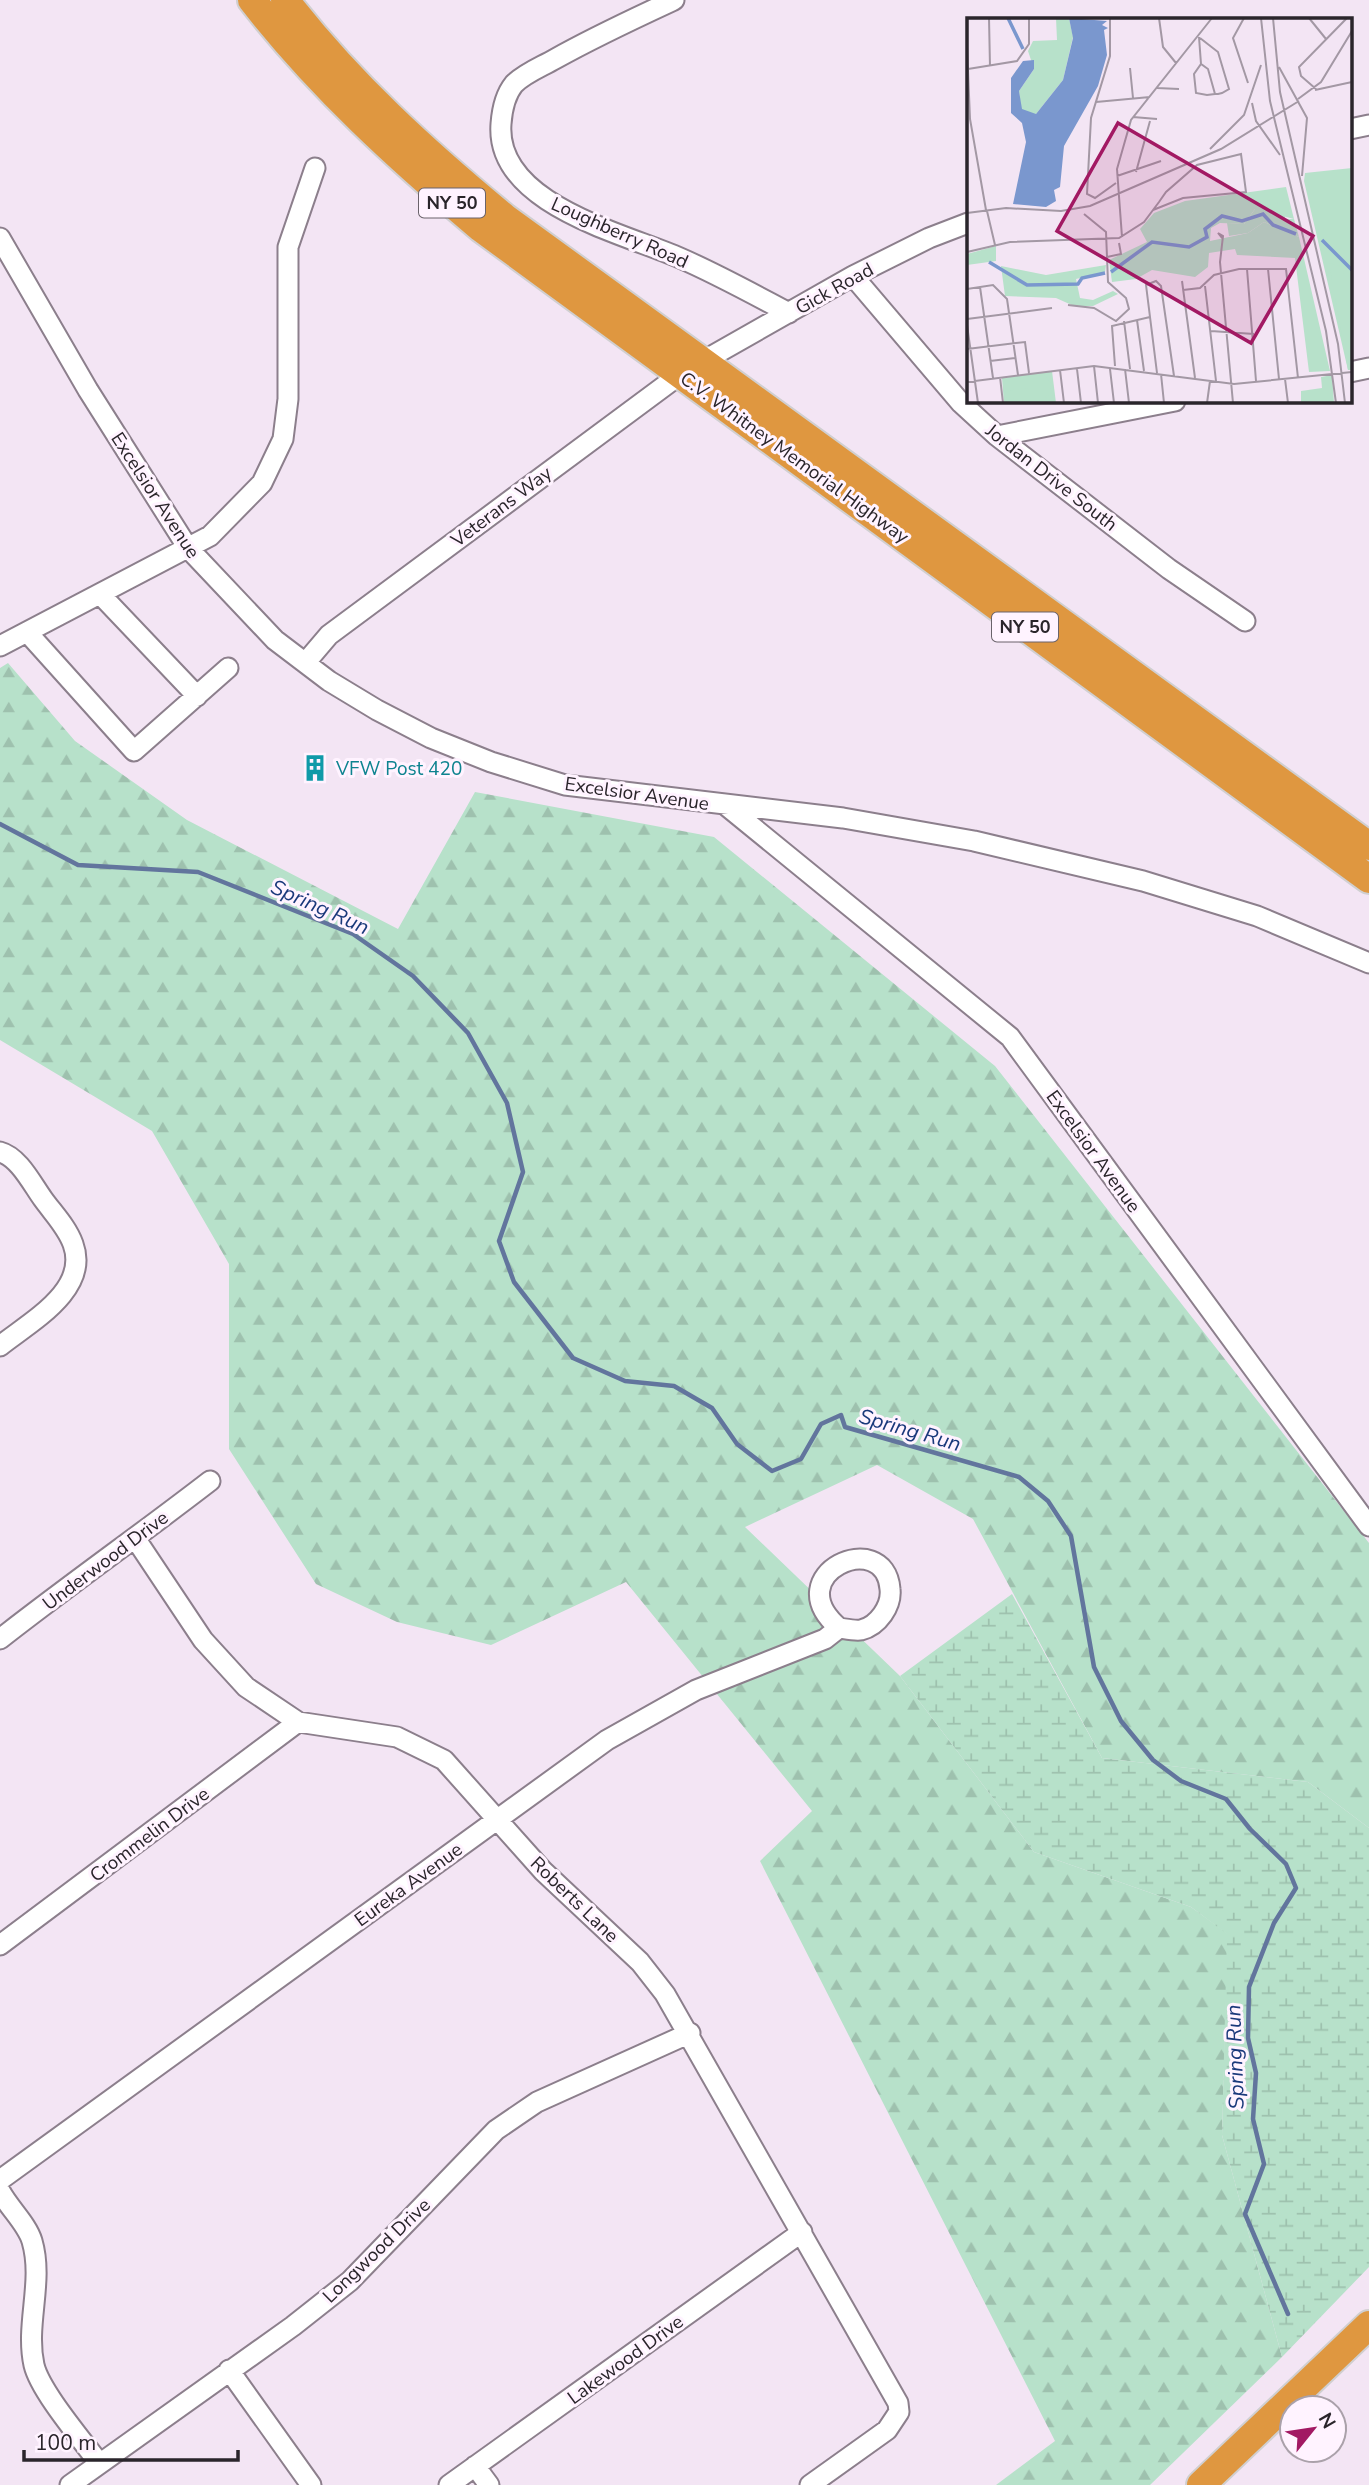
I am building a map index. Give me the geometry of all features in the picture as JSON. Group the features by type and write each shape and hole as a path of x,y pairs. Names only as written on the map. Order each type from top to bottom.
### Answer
{"highway":[{"name":"C.V. Whitney Memorial Highway","path":"252,0 334,95 423,179 545,276 693,368 1369,846"},
{"name":"C.V. Whitney Memorial Highway","path":"285,0 356,84 438,163 505,218 693,368 1369,879"},
{"path":"1201,2485 1369,2325"}],"street":[{"name":"Loughberry Road","path":"674,0 597,35 512,86 502,111 500,135 504,149 514,170 532,189 562,210 680,258 789,313"},
{"path":"0,646 210,536 262,483 278,454 288,399 288,247 315,168"},
{"name":"Gick Road","path":"693,368 853,276 929,238 967,223"},
{"name":"Excelsior Avenue","path":"0,238 88,390 188,548 275,640 377,710 431,738 491,762 565,785 844,818 974,841 1135,879 1257,916 1369,963"},
{"name":"Jordan Drive South","path":"853,276 961,403 997,436 1169,569 1245,621"},
{"name":"Veterans Way","path":"306,662 329,635 693,368"},
{"path":"997,436 1170,402"},
{"path":"100,594 197,696"},
{"path":"27,632 134,751 228,668"},
{"name":"Excelsior Avenue","path":"727,806 1010,1037 1369,1526"},
{"path":"0,1152 14,1160 67,1232 76,1259 75,1275 66,1290 0,1346"},
{"name":"Underwood Drive","path":"0,1639 95,1564 135,1538 210,1480"},
{"name":"Roberts Lane","path":"135,1538 203,1640 246,1687 298,1723 397,1737 426,1749 458,1772 543,1871 640,1962 690,2033 894,2395 899,2412 895,2421 810,2485"},
{"name":"Eureka Avenue","path":"0,2180 496,1819 650,1713 696,1690 832,1634"},
{"name":"Crommelin Drive","path":"0,1945 298,1723"},
{"name":"Longwood Drive","path":"70,2485 293,2326 350,2281 478,2148 518,2114 537,2102 690,2033"},
{"path":"0,2192 32,2240 36,2281 30,2325 34,2367 55,2402 99,2463"},
{"name":"Lakewood Drive","path":"449,2485 802,2232"},
{"path":"229,2370 311,2485"},
{"path":"475,2466 489,2485"}],"green space":[{"path":"8,663 75,741 187,820 398,929 475,792 714,837 995,1066 1369,1543 1369,1828 1308,1782 1102,1758 973,1519 877,1465 745,1527 900,1676 1034,1852 1191,1907 1228,1934 1222,2135 1282,2357 1150,2485 996,2485 1055,2441 760,1861 812,1811 626,1582 491,1645 397,1622 316,1584 229,1449 229,1264 152,1131 0,1040 0,668"},
{"path":"1012,1594 1102,1758 1308,1782 1369,1828 1369,2267 1282,2357 1222,2135 1227,1934 1191,1907 1034,1852 900,1676"}],"waterway":[{"name":"Spring Run","path":"0,824 78,865 198,872 353,934 413,976 468,1033 507,1103 523,1172 499,1241 514,1282 573,1358 625,1381 674,1386 712,1408 737,1444 772,1471 801,1459 821,1424 841,1415 845,1427 1019,1477 1048,1501 1071,1536 1094,1667 1121,1721 1153,1760 1181,1781 1226,1799 1250,1829 1286,1864 1296,1888 1274,1923 1249,1987 1248,2038 1256,2073 1253,2119 1264,2164 1245,2214 1288,2314"}],"place":[{"name":"VFW Post 420","path":"315,768"}]}
